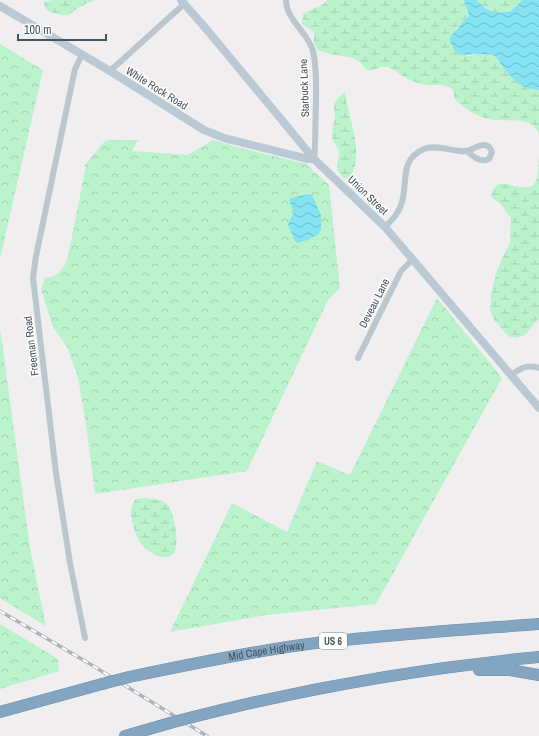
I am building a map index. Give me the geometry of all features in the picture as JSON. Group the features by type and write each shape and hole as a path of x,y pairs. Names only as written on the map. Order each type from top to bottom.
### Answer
{"highway":[{"name":"Mid Cape Highway","path":"0,712 129,677 202,662 301,645 398,634 539,624"},
{"path":"125,736 193,717 309,690 440,668 539,657"},
{"path":"440,668 510,670 539,675"}],"main road":[{"name":"Union Street","path":"182,2 314,159 386,227 412,260 539,408"},
{"name":"White Rock Road","path":"0,6 110,71 204,130 308,159 314,159"}],"street":[{"name":"Starbuck Lane","path":"286,0 286,6 291,17 308,38 312,51 316,83 314,159"},
{"path":"110,71 182,2"},
{"name":"Freeman Road","path":"82,55 75,69 35,260 33,278 56,473 70,563 85,638"},
{"path":"386,227 394,219 401,205 407,168 413,157 431,147 467,151"},
{"name":"Deveau Lane","path":"358,358 401,271 412,260"},
{"path":"511,375 525,366 539,368"}],"green space":[{"path":"53,0 95,0 79,7 69,15 61,15 51,12 45,8 44,2"},
{"path":"327,0 464,0 469,15 465,21 456,28 467,56 479,54 495,56 518,83 526,88 539,90 539,134 536,128 531,124 517,120 489,119 475,114 461,105 454,98 454,91 449,87 442,85 426,85 413,81 389,68 382,67 371,71 367,70 360,62 353,58 330,54 318,50 314,43 314,32 302,24 303,14 322,5"},
{"path":"477,0 522,0 511,11 498,13 486,9"},
{"path":"0,44 43,70 0,259"},
{"path":"345,92 356,148 354,170 349,179 342,177 337,170 339,151 332,138 335,119 334,104"},
{"path":"107,140 138,140 132,151 188,155 213,140 306,164 329,185 340,288 328,300 247,471 95,494 78,377 67,347 53,327 41,289 45,278 59,273 67,261 86,166 84,166"},
{"path":"539,156 539,318 525,335 515,338 508,336 495,321 490,311 491,295 497,270 510,242 511,218 500,203 491,196 494,188 498,185 504,184 524,188 534,184 538,175"},
{"path":"437,298 502,378 376,604 266,615 170,632 232,503 287,532 317,461 350,475"},
{"path":"0,328 30,548 46,626 0,598"},
{"path":"145,498 166,503 170,509 176,529 176,549 170,556 160,557 156,555 146,549 136,536 132,521 131,509 133,502 136,499"},
{"path":"0,624 58,659 59,671 0,689"}],"water":[{"path":"464,0 477,0 486,9 498,13 511,11 522,0 539,0 539,90 526,88 518,83 501,65 495,56 481,54 464,55 457,53 449,39 469,15"},
{"path":"309,194 312,195 321,215 321,229 319,234 297,243 288,224 294,212 289,200 291,198"}],"railway":[{"path":"0,611 207,736"}]}
